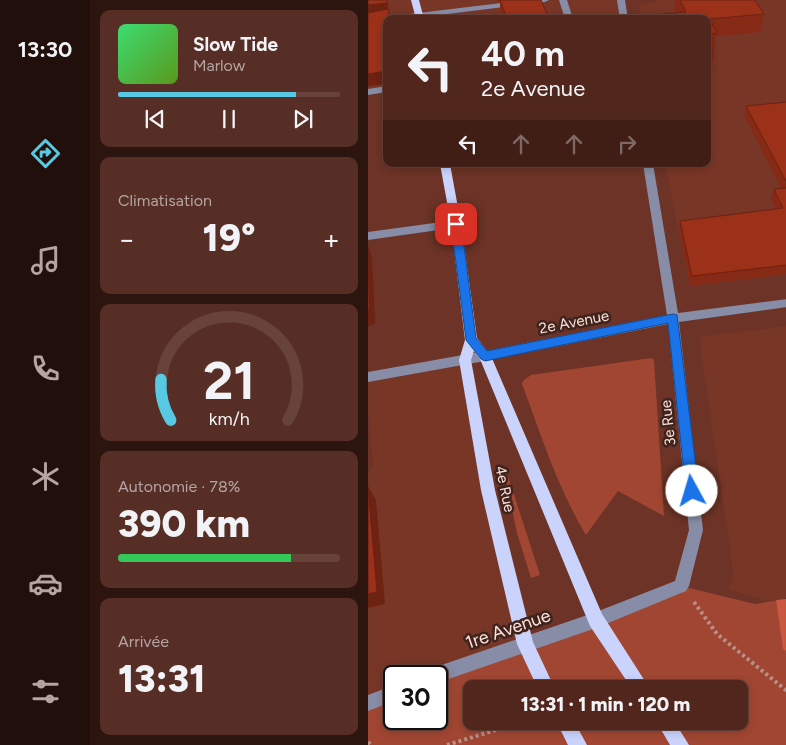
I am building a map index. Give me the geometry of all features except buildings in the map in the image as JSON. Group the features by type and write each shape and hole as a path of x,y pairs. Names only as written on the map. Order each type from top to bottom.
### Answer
{"main road":[{"path":"415,0 419,15"},
{"name":"4e Rue","path":"446,167 456,224 471,340 465,360 488,490 525,644 543,680"},
{"name":"4e Rue","path":"471,340 485,356 596,620 636,680"},
{"path":"569,730 578,745"},
{"path":"670,730 680,745"}],"street":[{"path":"432,15 545,0"},
{"path":"563,0 568,15"},
{"path":"621,0 623,15"},
{"path":"482,7 485,15"},
{"path":"368,21 383,20"},
{"path":"368,92 383,90"},
{"name":"3e Rue","path":"648,167 673,318 696,530 681,586"},
{"path":"368,236 456,224"},
{"name":"2e Avenue","path":"368,377 465,360 673,318 786,303"},
{"path":"596,620 681,586"},
{"name":"1re Avenue","path":"448,671 596,620"},
{"path":"368,704 383,697"}],"path":[{"path":"681,586 717,634 786,692"},
{"path":"447,745 496,730"},
{"path":"368,742 371,745"}],"shaded area":[{"path":"368,0 618,0 620,15 383,15 383,90 368,92"},
{"path":"660,0 786,0 786,274 690,286 666,167 711,167 711,15 640,15 639,5"},
{"path":"786,326 786,598 768,601 729,590 733,575 730,549 699,337"},
{"path":"651,358 654,360 664,516 618,491 586,535 558,480 522,384 531,375"},
{"path":"465,360 525,644 448,671 448,665 383,665 383,697 368,703 368,474 373,466 368,411 368,377"},
{"path":"505,476 508,476 540,575 531,578 517,533"},
{"path":"681,586 755,604 786,599 786,745 368,745 368,703 383,697 383,730 448,730 448,671"},
{"path":"787,599 786,651 783,649 776,600"}],"route":[{"path":"456,224 471,340 485,356 673,318 692,491"}]}
